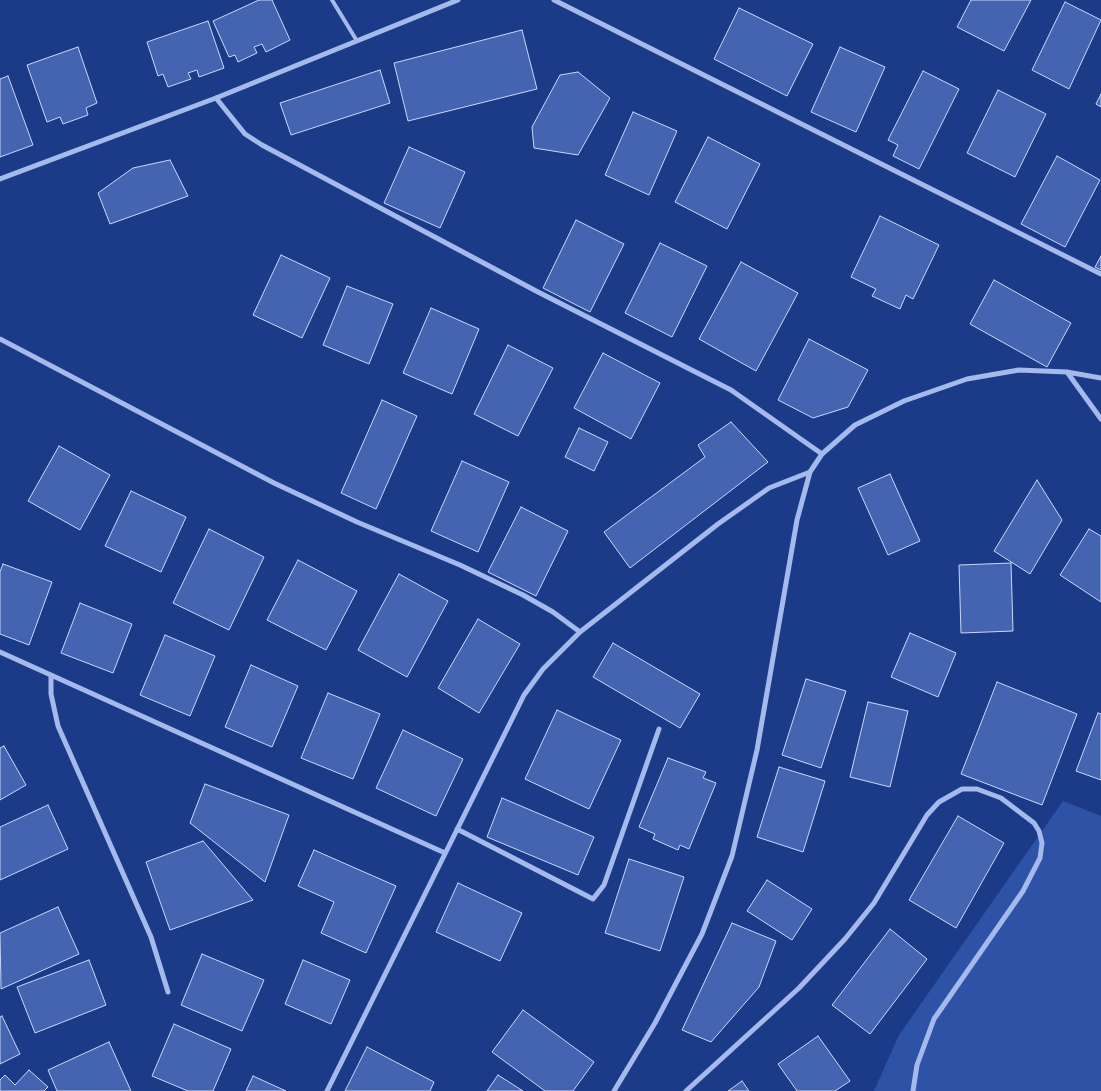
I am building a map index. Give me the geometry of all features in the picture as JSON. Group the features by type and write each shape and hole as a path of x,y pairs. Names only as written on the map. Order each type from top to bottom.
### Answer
{"street":[{"path":"0,179 216,98 458,0"},
{"path":"554,0 1101,274"},
{"path":"216,98 245,134 268,148 538,292 731,390 822,454"},
{"path":"0,339 274,484 343,516 460,565 523,595 553,612 580,632"},
{"path":"614,1091 655,1023 698,942 732,856 746,805 757,750 796,520 810,472 822,454 855,425 904,402 948,385 992,373 1018,370 1067,372 1101,378"},
{"path":"1067,372 1101,420"},
{"path":"327,1091 524,696 543,669 580,632 756,497 783,481 810,472"},
{"path":"0,652 445,853"},
{"path":"51,676 53,709 58,726 151,937 168,992"},
{"path":"458,829 593,899 604,885 617,852 659,729"},
{"path":"686,1091 799,988 850,933 874,903 927,815 939,802 962,789 976,789 1000,798 1034,824 1039,831 1042,843 1040,858 1023,891 934,1019 917,1065 913,1091"}],"lane":[{"path":"332,0 357,41"}],"shaded area":[{"path":"1063,801 1101,816 1101,1091 874,1091 899,1035"}],"building":[{"path":"259,0 272,0 290,40 266,52 262,44 254,47 257,53 238,62 235,55 229,57 213,21"},
{"path":"971,0 1031,0 1004,51 957,27"},
{"path":"1065,2 1101,20 1069,89 1032,70"},
{"path":"739,8 813,44 787,96 714,59"},
{"path":"208,21 224,68 199,77 197,70 188,73 191,79 168,87 163,74 158,76 147,42"},
{"path":"522,30 537,89 408,121 394,63"},
{"path":"78,47 97,103 86,108 88,115 63,124 60,117 47,122 27,65"},
{"path":"840,47 885,67 856,132 811,112"},
{"path":"380,70 390,103 291,135 280,103"},
{"path":"923,71 959,89 919,169 893,156 898,145 888,140"},
{"path":"578,72 610,98 578,155 534,148 532,127 560,75"},
{"path":"8,76 33,145 0,157 0,79"},
{"path":"998,90 1046,114 1015,177 967,153"},
{"path":"1101,94 1101,107 1096,104"},
{"path":"633,112 677,131 649,195 605,175"},
{"path":"708,137 760,164 727,229 675,202"},
{"path":"409,147 465,172 440,228 384,203"},
{"path":"1057,156 1100,180 1065,247 1021,224"},
{"path":"170,160 188,196 110,224 98,193 133,168"},
{"path":"880,216 939,245 913,299 906,295 900,309 872,296 876,289 851,277"},
{"path":"576,220 624,244 590,312 543,288"},
{"path":"660,243 707,266 672,337 625,313"},
{"path":"281,255 330,278 302,338 253,315"},
{"path":"1101,256 1101,270 1095,267"},
{"path":"741,262 798,293 756,371 699,339"},
{"path":"994,280 1071,323 1047,367 970,324"},
{"path":"347,286 393,304 369,364 323,345"},
{"path":"431,308 479,329 452,394 403,373"},
{"path":"809,339 868,370 848,407 813,418 778,400"},
{"path":"508,345 553,368 518,436 474,414"},
{"path":"603,353 660,383 631,439 574,408"},
{"path":"382,400 417,416 376,509 341,493"},
{"path":"731,422 768,462 630,568 604,532 705,457 698,445"},
{"path":"579,428 608,442 594,471 565,457"},
{"path":"59,446 110,475 80,530 28,501"},
{"path":"462,461 509,482 478,552 431,531"},
{"path":"890,474 920,541 888,555 858,488"},
{"path":"1037,480 1062,520 1030,574 994,551"},
{"path":"131,491 186,517 161,572 105,546"},
{"path":"521,507 568,531 536,596 488,572"},
{"path":"209,529 264,557 229,630 173,603"},
{"path":"1089,529 1101,536 1101,602 1060,575"},
{"path":"298,560 357,591 326,650 267,620"},
{"path":"1011,563 1013,631 961,633 959,565"},
{"path":"3,564 52,582 29,645 0,634 0,572"},
{"path":"399,574 448,601 407,677 358,650"},
{"path":"80,603 132,624 113,673 61,653"},
{"path":"478,619 520,644 479,713 438,688"},
{"path":"910,633 956,653 938,697 891,677"},
{"path":"165,635 215,656 190,716 140,695"},
{"path":"613,643 700,694 680,728 593,677"},
{"path":"251,665 298,686 272,747 225,727"},
{"path":"806,679 846,691 821,768 782,755"},
{"path":"997,682 1077,714 1042,805 961,774"},
{"path":"328,693 380,714 353,779 301,758"},
{"path":"868,702 908,711 890,787 850,777"},
{"path":"557,710 621,740 589,809 525,779"},
{"path":"1098,713 1101,714 1101,780 1076,771"},
{"path":"403,730 463,759 436,816 376,788"},
{"path":"4,746 26,785 0,800 0,748"},
{"path":"668,758 706,772 703,778 716,783 689,849 680,845 678,850 653,839 655,834 639,827"},
{"path":"779,767 825,781 803,852 757,837"},
{"path":"205,784 289,815 265,882 190,823"},
{"path":"502,798 594,837 578,875 487,837"},
{"path":"48,805 68,849 0,880 0,827"},
{"path":"958,816 1004,843 956,928 909,900"},
{"path":"203,841 253,900 170,930 146,862"},
{"path":"314,850 396,886 366,953 321,933 334,902 298,886"},
{"path":"629,859 684,877 660,951 605,933"},
{"path":"767,880 812,909 792,940 747,911"},
{"path":"458,883 522,913 500,961 436,932"},
{"path":"58,907 79,954 1,989 0,933"},
{"path":"732,923 776,941 759,987 711,1042 682,1030"},
{"path":"890,929 927,959 870,1034 832,1005"},
{"path":"202,954 264,980 242,1031 181,1005"},
{"path":"89,960 106,1005 35,1033 17,987"},
{"path":"303,960 350,980 331,1024 285,1004"},
{"path":"523,1010 594,1062 573,1091 545,1091 492,1052"},
{"path":"2,1016 20,1054 0,1064 0,1017"},
{"path":"174,1024 231,1049 213,1091 188,1091 152,1076"},
{"path":"818,1036 850,1081 835,1091 797,1091 778,1064"},
{"path":"109,1042 131,1091 57,1091 48,1070"},
{"path":"367,1047 434,1082 430,1091 345,1091"},
{"path":"29,1070 48,1087 44,1091 0,1091 0,1080 5,1075 15,1085"},
{"path":"498,1075 523,1091 487,1091"},
{"path":"253,1076 286,1091 246,1091"},
{"path":"742,1081 749,1091 728,1091"}]}
